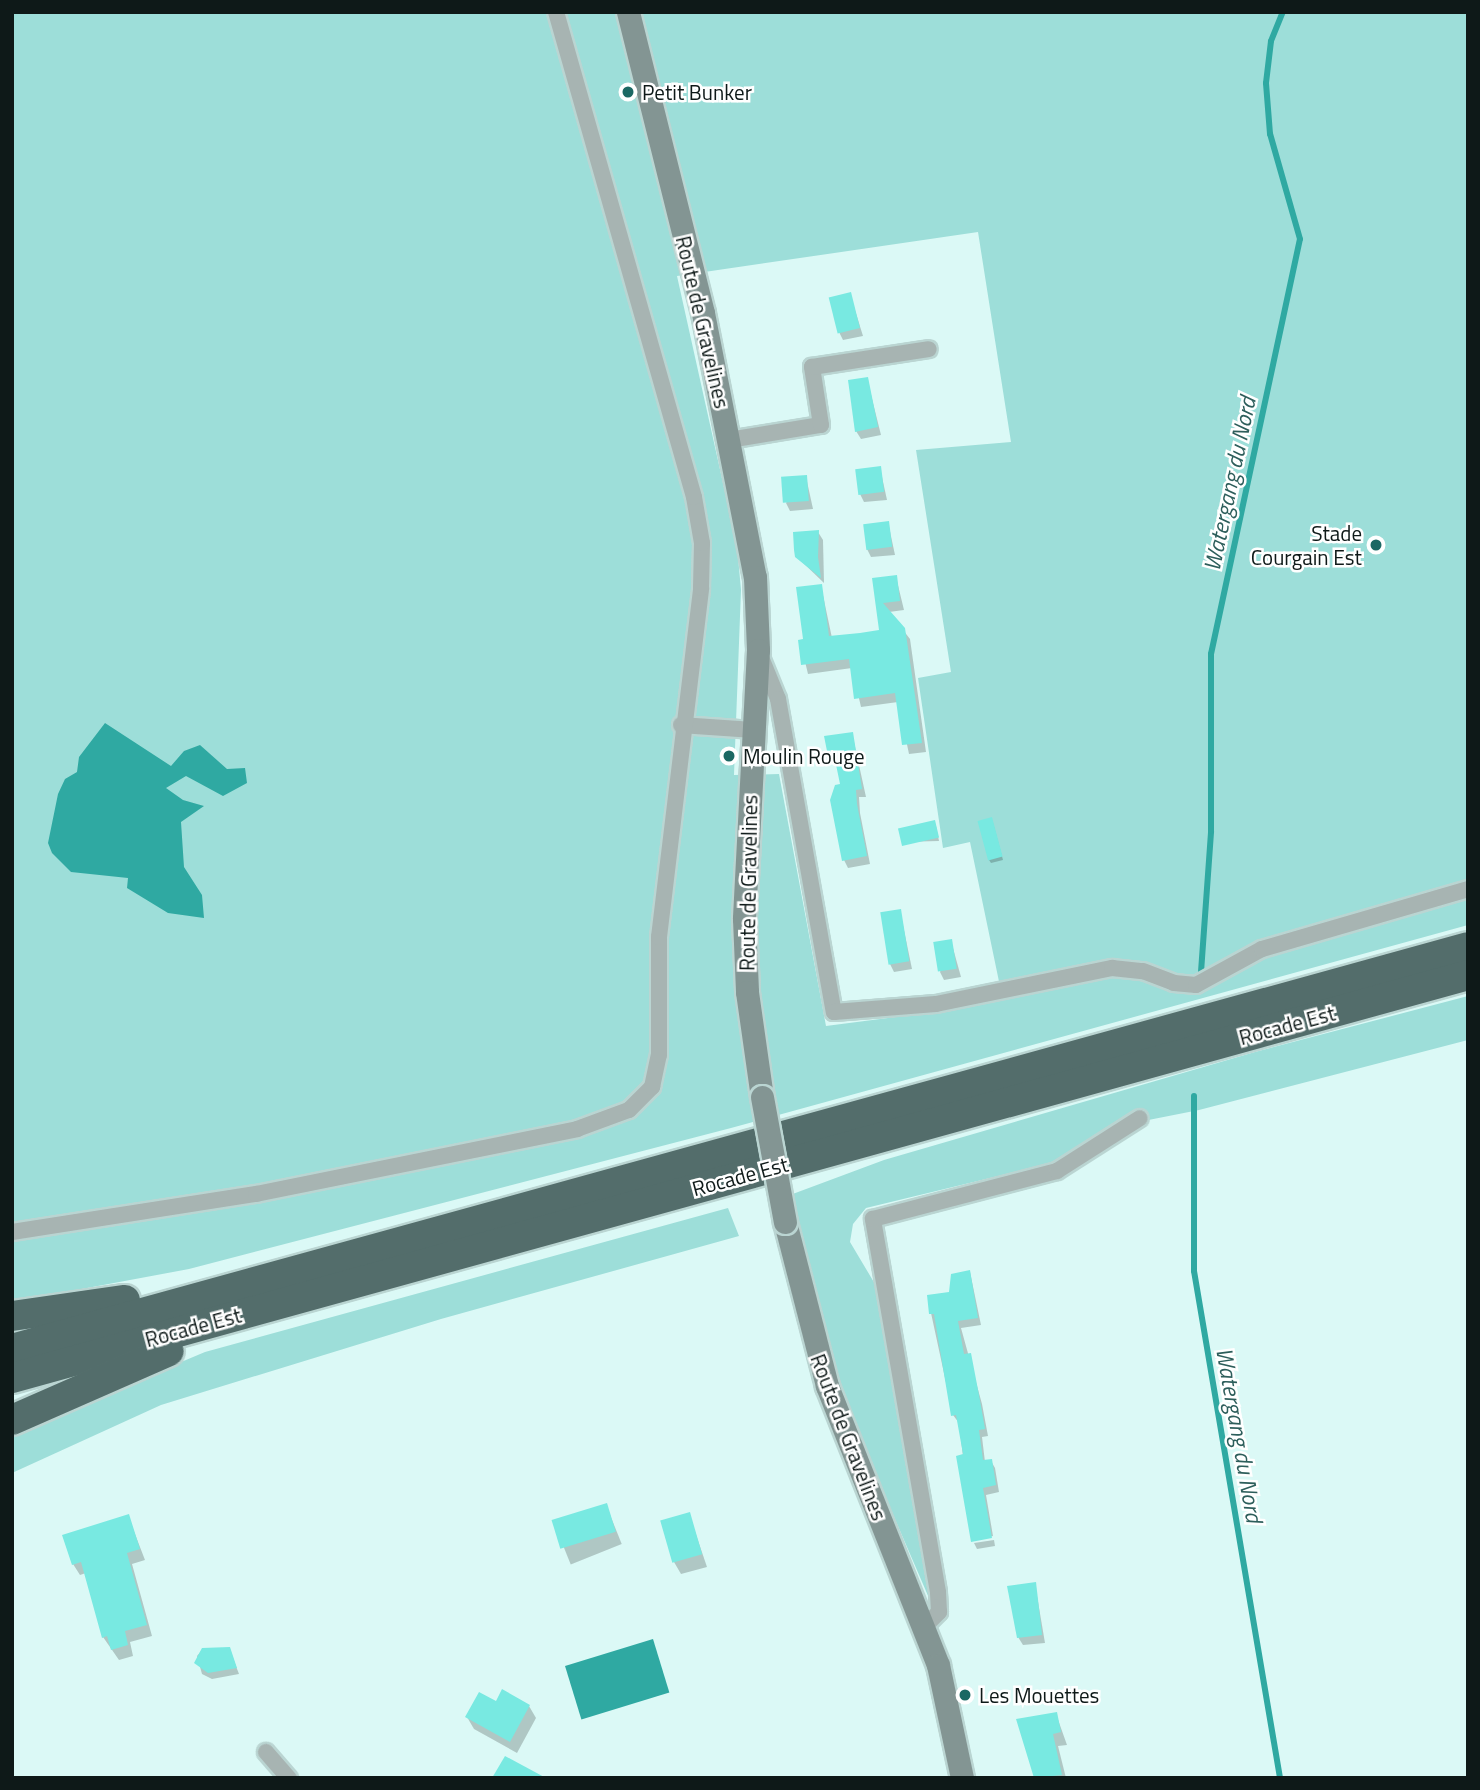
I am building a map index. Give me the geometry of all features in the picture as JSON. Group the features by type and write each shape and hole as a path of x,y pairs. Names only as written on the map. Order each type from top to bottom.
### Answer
{"highway":[{"name":"Rocade Est","path":"12,1349 1468,947"},
{"name":"Rocade Est","path":"12,1378 1468,975"},
{"path":"12,1420 168,1351 342,1286"},
{"path":"12,1316 137,1298 188,1299"}],"main road":[{"name":"Route de Gravelines","path":"628,12 693,271 755,577 758,650 744,937 762,1097 785,1222 827,1386 925,1626 945,1692 962,1778"}],"street":[{"path":"12,1231 256,1194 577,1129 638,1104 652,1087 658,1068 659,937 681,725 702,581 697,511 556,12"},
{"path":"729,440 821,425 812,367 929,349"},
{"path":"758,650 773,678 789,750 834,1012 936,1004 1112,968 1143,971 1174,983 1196,985 1262,949 1468,889"},
{"path":"681,725 753,730"},
{"path":"925,1626 939,1612 939,1592 873,1219 1057,1171 1140,1118"},
{"path":"266,1752 289,1778"}],"shaded area":[{"path":"12,12 1468,12 1468,925 731,1128 189,1269 12,1302","holes":["978,232 1011,442 916,450 951,672 918,678 943,848 970,842 1002,996 942,1011 826,1026 779,774 734,775 741,590 737,546 677,276"]},
{"path":"105,723 171,766 184,751 200,745 227,769 245,768 247,783 223,796 186,776 166,788 183,800 204,806 181,822 184,867 202,895 204,918 168,913 127,888 128,878 71,872 52,853 48,843 58,794 65,779 77,772 79,757"},
{"path":"1468,996 1468,1040 1199,1110 1108,1128 1060,1161 866,1208 853,1224 850,1242 875,1284 929,1598 844,1401 790,1195 884,1160 1255,1052"},
{"path":"728,1208 739,1236 441,1319 161,1405 12,1473 12,1433 205,1352"},
{"path":"653,1639 669,1693 581,1719 565,1666"}],"building":[{"path":"851,292 860,328 838,333 829,298"},
{"path":"868,377 878,427 855,432 848,380"},
{"path":"881,466 884,492 858,495 855,469"},
{"path":"807,475 809,501 783,503 781,477"},
{"path":"889,521 892,547 866,550 863,524"},
{"path":"819,530 818,557 821,578 795,557 793,532"},
{"path":"897,575 900,601 883,603 905,628 922,743 902,745 895,693 854,699 849,659 801,665 798,640 803,639 796,587 822,584 829,636 860,633 879,630 872,578"},
{"path":"853,732 862,789 856,790 857,804 867,856 842,861 830,800 835,785 840,784 833,750 827,751 824,736"},
{"path":"992,817 1003,857 988,860 978,821"},
{"path":"935,820 939,838 902,846 898,829"},
{"path":"901,909 909,961 889,965 880,912"},
{"path":"952,939 957,969 938,972 933,942"},
{"path":"970,1270 978,1318 958,1321 964,1354 971,1353 979,1395 985,1429 979,1430 983,1460 992,1459 996,1485 983,1488 992,1538 971,1542 956,1456 963,1454 956,1415 951,1416 934,1314 929,1314 927,1295 949,1292 951,1274"},
{"path":"607,1503 616,1532 560,1549 552,1520"},
{"path":"690,1512 702,1554 672,1563 660,1521"},
{"path":"129,1514 140,1549 127,1553 147,1625 125,1631 128,1645 111,1650 107,1636 102,1638 81,1562 72,1565 62,1535"},
{"path":"1036,1582 1042,1635 1017,1638 1007,1586"},
{"path":"230,1647 237,1668 208,1673 194,1663 202,1648"},
{"path":"502,1689 530,1705 510,1742 465,1717 479,1692 496,1701"},
{"path":"1057,1712 1061,1732 1053,1734 1062,1775 1034,1778 1016,1719"},
{"path":"505,1756 546,1778 492,1778"}],"waterway":[{"name":"Watergang du Nord","path":"1201,972 1211,831 1211,654 1300,239 1270,134 1266,83 1271,41 1283,12"},
{"name":"Watergang du Nord","path":"1194,1096 1194,1271 1280,1778"}],"place":[{"name":"Petit Bunker","path":"628,92"},
{"name":"Stade Courgain Est","path":"1376,545"},
{"name":"Moulin Rouge","path":"729,756"},
{"name":"Les Mouettes","path":"965,1695"}]}
